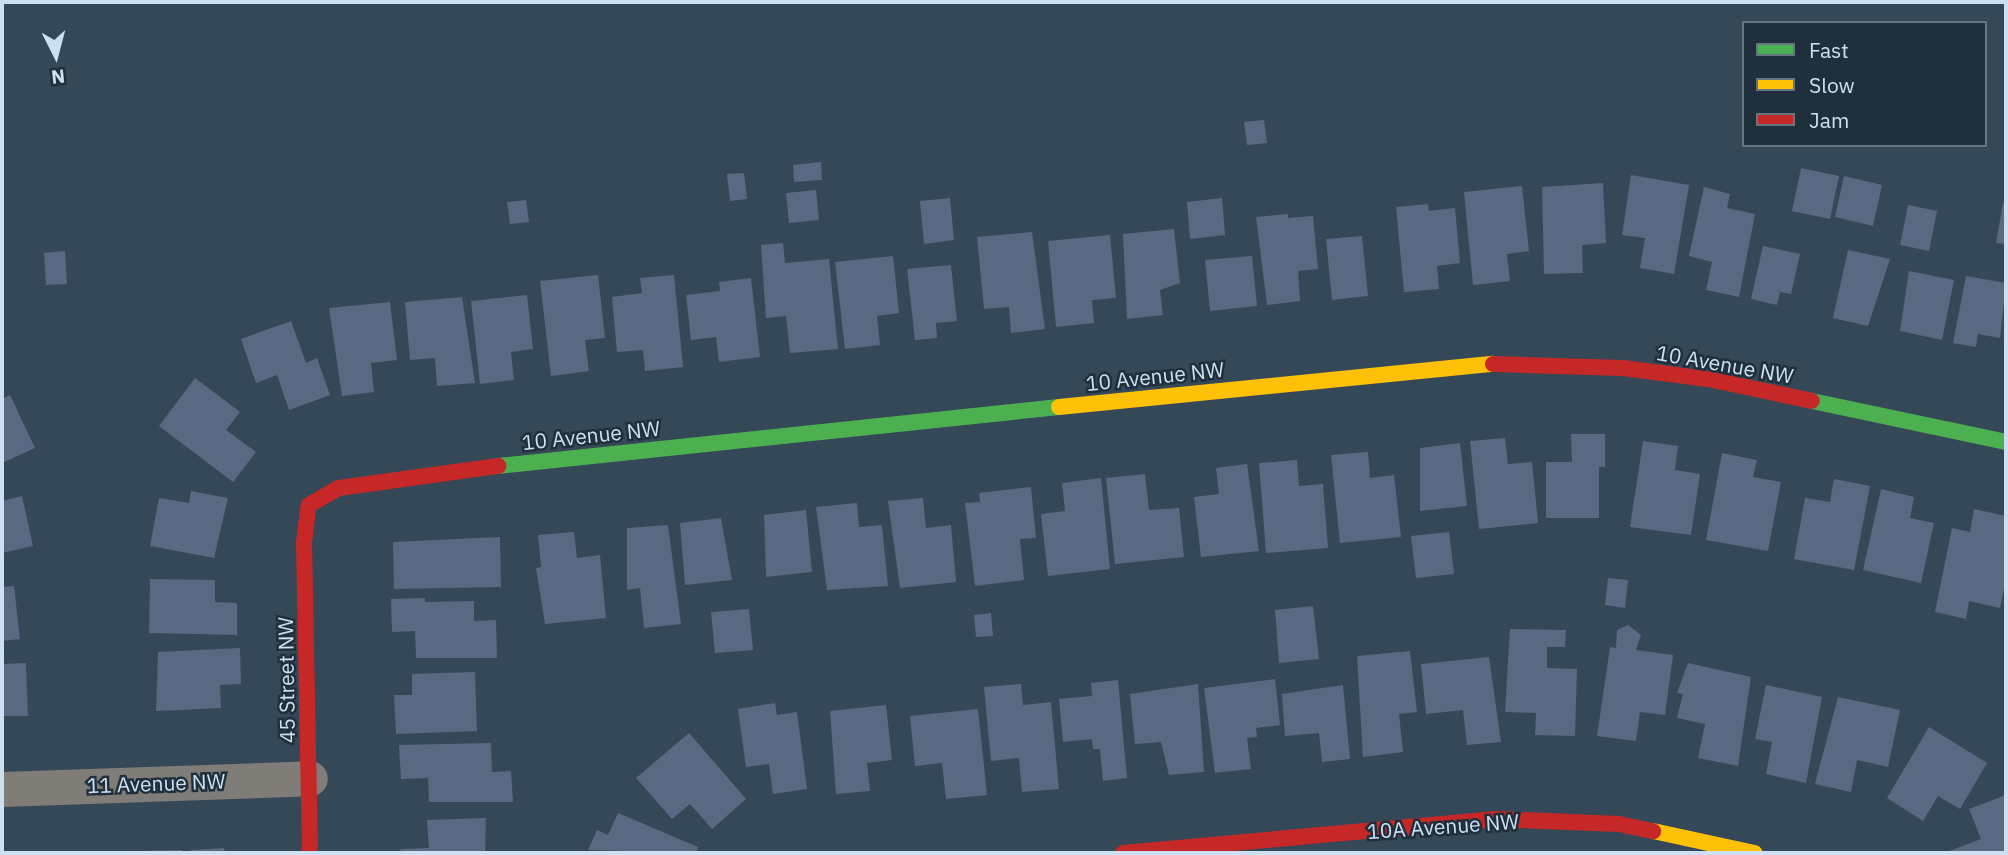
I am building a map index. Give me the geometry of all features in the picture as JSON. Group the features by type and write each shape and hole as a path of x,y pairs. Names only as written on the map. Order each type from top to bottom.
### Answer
{"street":[{"name":"10 Avenue NW","path":"309,505 339,488 393,477 1474,363 1623,368 1708,379 2006,442"},
{"name":"45 Street NW","path":"309,505 304,543 310,853"},
{"name":"11 Avenue NW","path":"2,789 310,778"},
{"name":"10A Avenue NW","path":"1123,853 1212,849 1496,819 1619,824 1755,853"}],"building":[{"path":"1264,120 1267,143 1247,145 1244,122"},
{"path":"821,162 822,180 794,182 793,165"},
{"path":"1801,168 1839,176 1830,219 1792,211"},
{"path":"744,173 747,199 730,201 727,174"},
{"path":"1631,175 1689,185 1674,274 1640,268 1645,238 1622,235"},
{"path":"1844,176 1882,185 1873,226 1835,217"},
{"path":"1603,183 1606,243 1582,245 1583,273 1544,274 1542,187"},
{"path":"1522,186 1529,251 1507,254 1510,281 1473,285 1464,192"},
{"path":"1704,187 1730,194 1727,208 1755,214 1739,297 1706,290 1712,262 1689,256"},
{"path":"816,190 819,220 789,223 786,193"},
{"path":"950,198 954,240 924,244 920,201"},
{"path":"1222,198 1225,235 1190,239 1187,202"},
{"path":"526,200 529,222 510,224 507,202"},
{"path":"2003,203 2006,204 2006,244 1996,243"},
{"path":"1428,204 1429,211 1455,208 1460,263 1437,266 1439,289 1404,292 1396,207"},
{"path":"1908,205 1937,211 1929,251 1900,245"},
{"path":"1288,214 1288,218 1313,216 1318,269 1298,271 1300,301 1267,305 1256,217"},
{"path":"1174,229 1180,283 1160,290 1163,315 1127,319 1123,234"},
{"path":"1032,232 1045,329 1011,333 1009,307 984,309 977,237"},
{"path":"1110,235 1116,298 1092,300 1094,323 1056,327 1048,241"},
{"path":"1362,236 1368,296 1332,300 1326,239"},
{"path":"783,243 785,263 829,259 838,349 790,353 786,316 766,318 761,245"},
{"path":"1763,246 1800,254 1791,294 1780,292 1777,305 1751,299"},
{"path":"1848,250 1890,259 1868,326 1833,318"},
{"path":"65,251 67,284 46,285 44,253"},
{"path":"893,256 899,313 877,316 880,345 845,349 835,262"},
{"path":"1252,256 1257,306 1210,311 1205,260"},
{"path":"951,265 957,321 936,323 937,338 915,340 907,269"},
{"path":"1909,271 1954,280 1942,340 1900,331"},
{"path":"598,275 605,338 585,340 589,371 551,376 540,281"},
{"path":"674,275 683,367 645,371 643,350 617,352 612,297 642,293 640,278"},
{"path":"1966,276 2006,283 2000,338 1978,334 1976,347 1953,343"},
{"path":"751,278 760,357 719,362 716,337 691,340 686,295 720,291 719,282"},
{"path":"527,295 533,349 511,352 514,380 480,384 471,301"},
{"path":"462,297 475,383 437,386 435,358 410,360 405,302"},
{"path":"390,302 397,360 371,363 374,392 342,396 329,308"},
{"path":"291,321 306,363 317,358 330,395 289,410 277,375 256,383 241,339"},
{"path":"195,378 240,412 226,430 256,452 233,482 159,426"},
{"path":"10,395 35,448 2,463 2,399"},
{"path":"1571,434 1605,434 1605,467 1599,467 1599,518 1546,518 1546,462 1572,462"},
{"path":"1505,438 1508,464 1532,462 1538,523 1479,529 1470,441"},
{"path":"1643,441 1678,446 1675,470 1700,474 1691,535 1630,527"},
{"path":"1460,443 1467,506 1420,511 1420,448"},
{"path":"1368,452 1370,478 1394,475 1401,537 1340,543 1331,455"},
{"path":"1722,453 1757,460 1753,477 1781,482 1768,551 1706,540"},
{"path":"1297,460 1299,486 1323,484 1328,548 1266,553 1259,463"},
{"path":"1247,464 1259,551 1201,557 1194,497 1219,494 1216,468"},
{"path":"1145,474 1149,510 1179,508 1184,557 1115,564 1106,478"},
{"path":"1101,478 1110,569 1048,576 1041,514 1065,511 1062,483"},
{"path":"1834,479 1870,486 1854,570 1794,559 1805,498 1830,502"},
{"path":"1031,487 1036,538 1020,539 1024,580 975,586 965,503 980,502 979,493"},
{"path":"1881,489 1914,497 1910,518 1934,523 1921,583 1863,570"},
{"path":"191,491 228,498 214,558 150,546 159,498 189,503"},
{"path":"22,496 33,546 2,553 2,501"},
{"path":"923,498 926,528 951,525 956,582 900,588 888,501"},
{"path":"857,503 859,527 882,525 888,586 827,590 816,507"},
{"path":"1974,509 2006,516 2006,579 2000,608 1969,601 1966,619 1935,612 1952,528 1970,532"},
{"path":"806,510 812,572 766,577 764,515"},
{"path":"721,518 732,580 685,585 680,523"},
{"path":"668,525 681,624 644,628 640,588 627,590 627,528"},
{"path":"574,532 577,558 600,555 606,618 545,624 536,568 541,567 538,535"},
{"path":"1449,532 1454,574 1416,578 1411,536"},
{"path":"500,537 501,587 394,589 393,542"},
{"path":"1608,578 1628,580 1625,608 1605,605"},
{"path":"150,579 215,580 215,602 237,603 237,635 149,633"},
{"path":"14,586 20,639 2,641 2,587"},
{"path":"425,598 425,602 474,601 474,621 496,620 497,658 416,658 415,631 392,632 391,599"},
{"path":"1313,606 1319,659 1279,663 1275,610"},
{"path":"749,609 753,650 715,653 711,612"},
{"path":"991,613 993,636 976,637 974,615"},
{"path":"1628,625 1641,635 1636,650 1673,655 1665,715 1640,712 1636,741 1597,736 1610,647 1616,648 1617,630"},
{"path":"1510,629 1566,630 1565,647 1547,647 1547,668 1577,669 1575,736 1535,735 1536,713 1505,712"},
{"path":"240,648 241,684 220,685 221,708 156,711 158,652"},
{"path":"1410,651 1417,712 1399,714 1403,752 1363,757 1357,656"},
{"path":"1489,657 1501,742 1467,745 1463,710 1426,714 1421,664"},
{"path":"26,663 28,716 2,716 2,664"},
{"path":"1688,663 1751,677 1738,766 1698,758 1705,724 1677,718 1683,694 1677,693"},
{"path":"475,672 477,731 396,734 394,695 412,695 412,674"},
{"path":"1275,679 1280,725 1256,728 1257,737 1247,738 1251,769 1215,773 1204,688"},
{"path":"1118,680 1127,778 1103,781 1100,749 1093,749 1092,739 1063,742 1059,699 1092,696 1091,683"},
{"path":"1021,684 1023,705 1051,702 1059,789 1022,792 1019,758 991,761 984,687"},
{"path":"1198,684 1204,772 1169,775 1161,742 1135,744 1130,694"},
{"path":"1343,685 1350,759 1322,762 1319,733 1285,736 1282,694"},
{"path":"1766,685 1822,697 1806,783 1766,774 1772,742 1755,739"},
{"path":"1838,697 1900,710 1888,767 1857,760 1851,792 1815,784"},
{"path":"775,703 777,715 797,712 807,789 773,794 769,764 746,767 738,709"},
{"path":"886,705 892,760 867,763 870,791 836,794 830,711"},
{"path":"978,709 987,795 946,799 942,763 915,766 910,716"},
{"path":"1929,727 1987,763 1960,809 1938,796 1923,821 1887,798"},
{"path":"689,733 746,799 712,829 690,804 672,819 636,778"},
{"path":"491,743 492,772 511,771 513,802 429,802 428,778 401,779 399,745"},
{"path":"2006,795 2006,853 1944,853 1981,839 1969,809"},
{"path":"618,813 698,847 696,853 588,850 597,830 608,835"},
{"path":"486,818 485,853 401,853 400,849 429,848 427,820"},
{"path":"224,848 225,853 191,853 191,850"},
{"path":"182,850 182,853 139,853 139,851"}],"traffic: fast":[{"path":"1812,401 2006,442"},
{"path":"498,466 1059,407"}],"traffic: slow":[{"path":"1059,407 1493,364"},
{"path":"1653,831 1755,853"}],"traffic: jam":[{"path":"1493,364 1623,368 1708,379 1812,401"},
{"path":"310,853 304,543 309,505 339,488 498,466"},
{"path":"1123,853 1496,819 1619,824 1653,831"}]}
